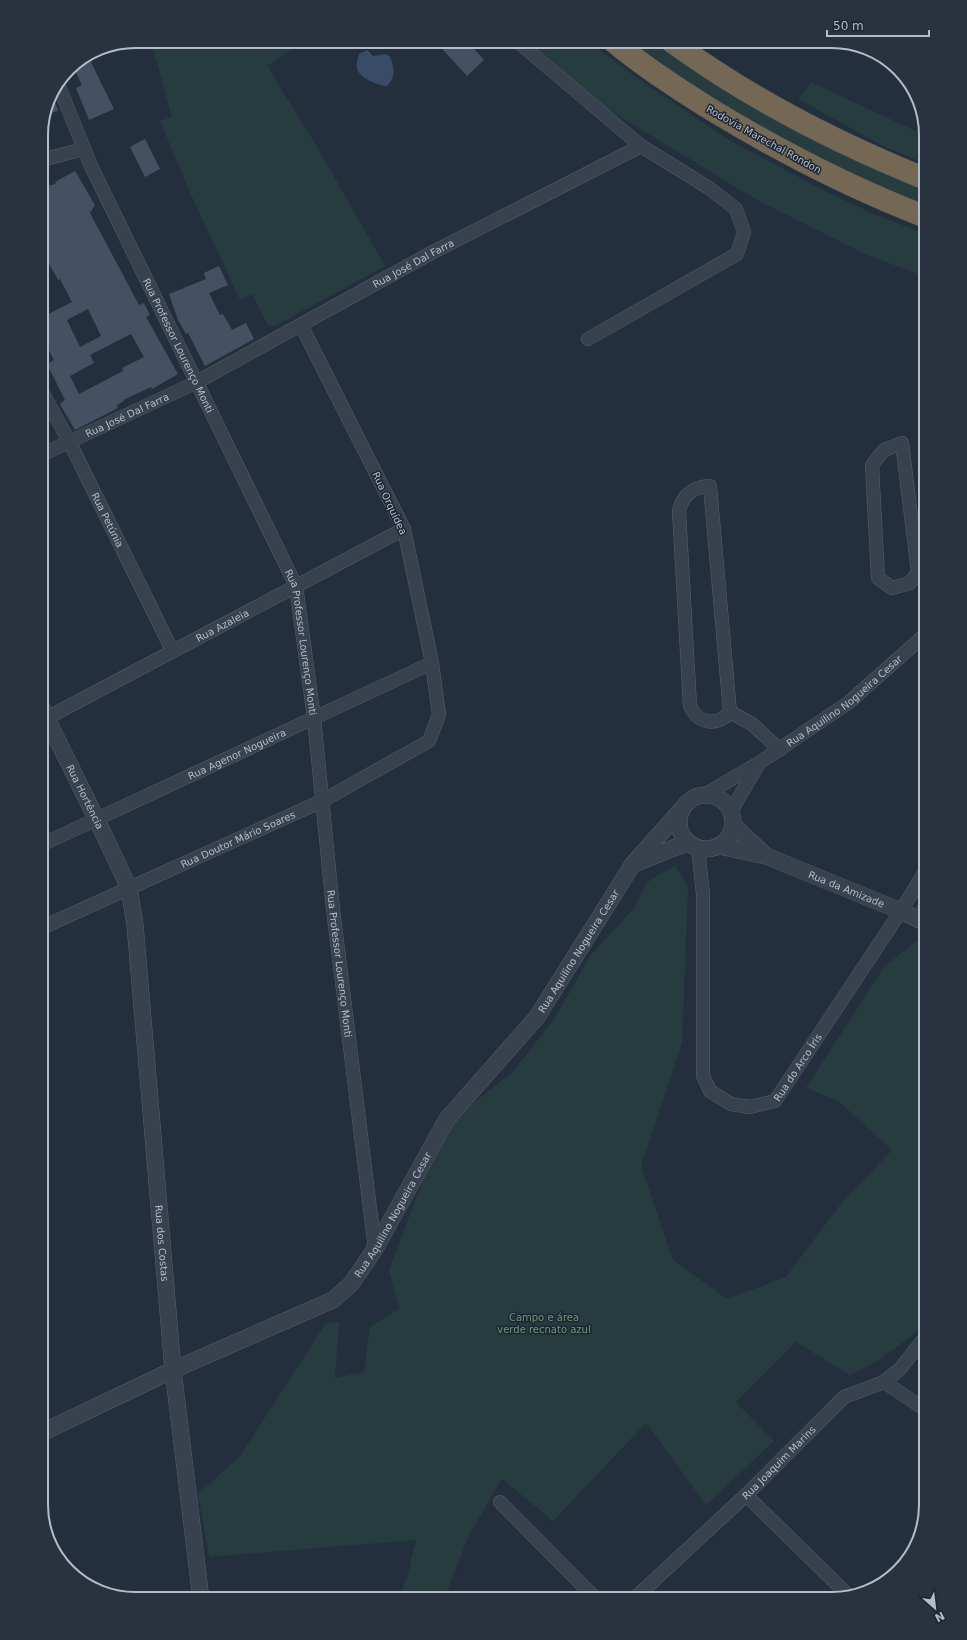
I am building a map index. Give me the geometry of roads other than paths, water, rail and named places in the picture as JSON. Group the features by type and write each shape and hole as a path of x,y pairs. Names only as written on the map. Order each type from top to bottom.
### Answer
{"highway":[{"name":"Rodovia Marechal Rondon","path":"623,48 689,96 773,146 855,188 919,214"},
{"path":"682,48 754,95 794,117 888,164 919,176"}],"street":[{"path":"525,48 641,146 709,188 736,209 744,232 737,254 588,339"},
{"name":"Rua Professor Lourenço Monti","path":"61,91 84,149 296,586 314,718 322,801 375,1249"},
{"name":"Rua José Dal Farra","path":"48,451 69,440 197,382 433,252 641,146"},
{"path":"48,158 84,149"},
{"name":"Rua Orquídea","path":"301,325 404,529 432,663 439,715 429,741"},
{"name":"Rua Petúnia","path":"48,402 69,440 172,650"},
{"path":"919,553 902,443 884,450 872,465 878,578 892,588 910,583 919,574"},
{"path":"702,486 710,486 730,712 719,721 704,721 698,718 690,706 679,511 686,495 702,486"},
{"name":"Rua Azaleia","path":"48,712 172,650 404,529"},
{"name":"Rua Aquilino Nogueira Cesar","path":"706,794 780,750 848,703 919,640"},
{"name":"Rua Agenor Nogueira","path":"48,842 432,663"},
{"path":"730,712 752,724 780,750"},
{"name":"Rua Hortência","path":"48,725 97,820 129,888"},
{"name":"Rua Doutor Mário Soares","path":"48,925 322,801 429,741"},
{"name":"Rua Aquilino Nogueira Cesar","path":"732,818 759,763"},
{"path":"632,864 692,846 709,849 719,846 726,841 731,833 732,818 724,801 715,796 706,794 690,801 682,809 677,818 678,829 692,846"},
{"name":"Rua Aquilino Nogueira Cesar","path":"48,1430 173,1370 333,1300 351,1284 375,1249 447,1119 537,1017 632,864 682,809"},
{"name":"Rua da Amizade","path":"732,818 766,856"},
{"name":"Rua do Arco Íris","path":"692,846 703,894 703,1076 710,1091 731,1104 750,1107 775,1101 902,910 919,882"},
{"name":"Rua da Amizade","path":"719,846 766,856 902,910 919,918"},
{"name":"Rua dos Costas","path":"129,888 135,925 173,1370 200,1592"},
{"name":"Rua Joaquim Marins","path":"641,1592 746,1494 844,1397 884,1382 900,1368 919,1345"},
{"path":"884,1382 919,1405"},
{"path":"746,1494 844,1591"},
{"path":"500,1502 589,1592"}],"water":[{"path":"367,50 373,56 386,54 390,57 394,73 390,83 387,86 383,86 365,78 358,71 357,65 359,54"}],"park label":[{"name":"Campo e área verde recnato azul","path":"544,1322"}]}
